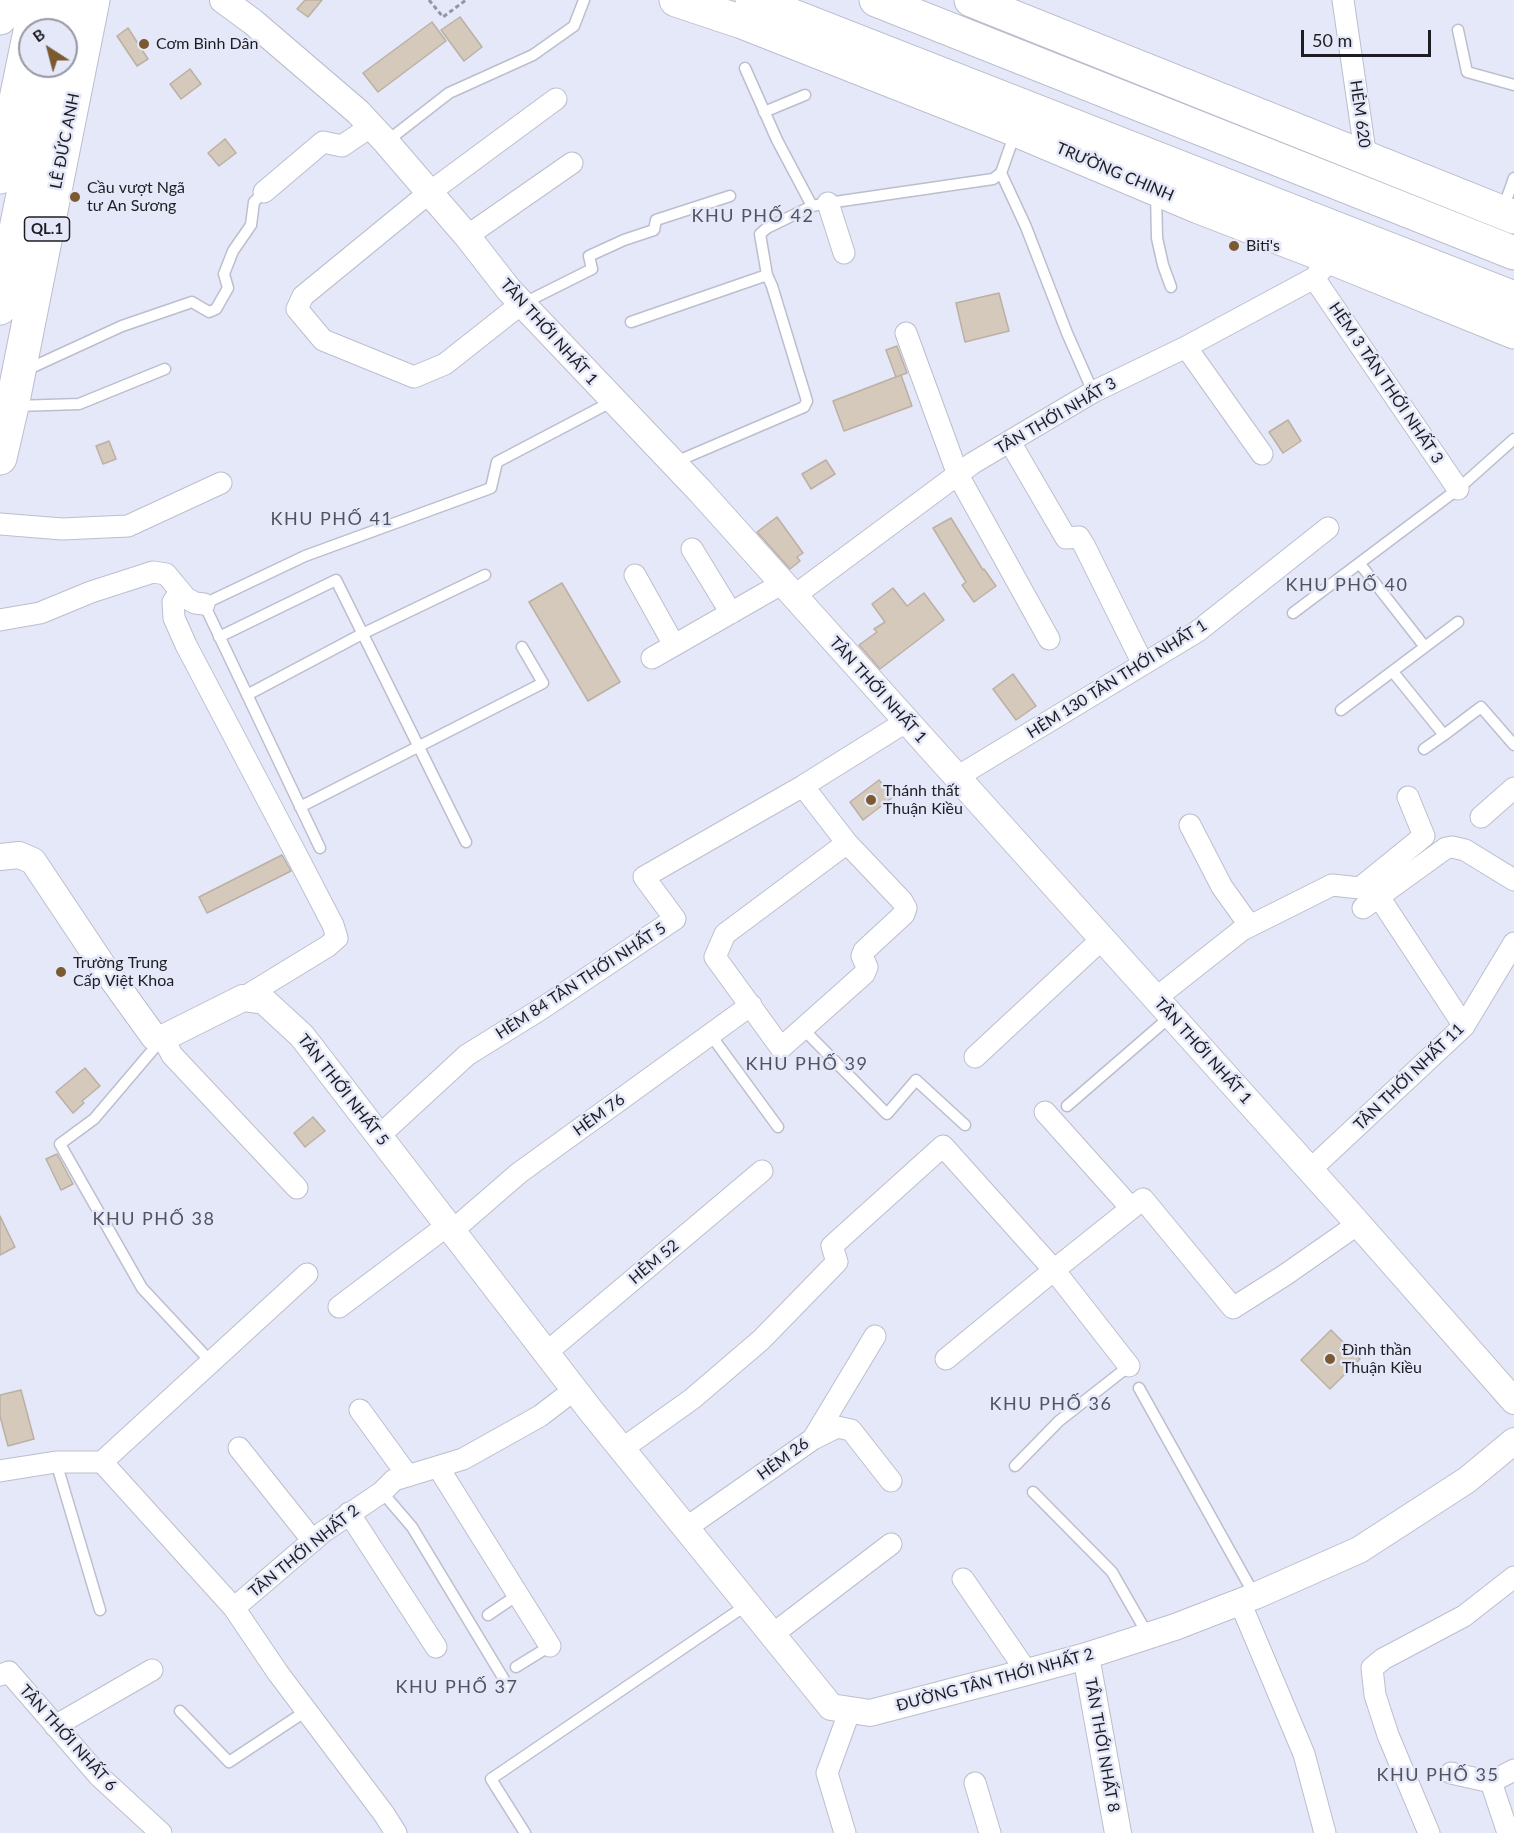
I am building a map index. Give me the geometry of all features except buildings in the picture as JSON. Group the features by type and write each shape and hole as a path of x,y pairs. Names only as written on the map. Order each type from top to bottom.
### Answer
{"main road":[{"path":"0,18 3,0"},
{"path":"32,18 36,0"},
{"path":"58,18 62,0"},
{"name":"LÊ ĐỨC ANH","path":"0,458 93,0"},
{"name":"TRƯỜNG CHINH","path":"676,0 1016,130 1156,189 1323,268 1514,332"},
{"name":"TRƯỜNG CHINH","path":"752,0 1514,298"},
{"path":"881,1 1514,253"},
{"path":"976,1 1508,214"},
{"name":"TRƯỜNG CHINH","path":"716,14 764,14 800,19"},
{"path":"0,177 20,78"},
{"name":"QL.1","path":"0,308 47,78"}],"street":[{"name":"TÂN THỚI NHẤT 1","path":"223,0 253,22 358,112 430,192 521,304 673,463 907,721 1514,1401"},
{"name":"HẺM 620","path":"1343,0 1366,158"},
{"path":"521,304 445,364 414,377 323,340 297,309 303,296 430,192 556,99"},
{"path":"264,192 323,142 342,146 378,135"},
{"path":"467,236 572,163"},
{"path":"820,204 844,253"},
{"name":"TÂN THỚI NHẤT 3","path":"652,658 731,613 788,590 958,475 1093,392 1186,347 1323,268"},
{"name":"HẺM 3 TÂN THỚI NHẤT 3","path":"1323,268 1458,489"},
{"path":"906,333 958,475 1049,639"},
{"path":"1186,347 1262,454"},
{"path":"1010,442 1066,538 1079,537 1143,664"},
{"path":"0,524 62,529 128,526 220,483"},
{"name":"HẺM 130 TÂN THỚI NHẤT 1","path":"957,777 1198,631 1328,528"},
{"path":"692,549 731,613"},
{"path":"0,620 40,613 91,592 153,573 166,574 180,592 195,603 204,604"},
{"path":"635,575 674,645"},
{"path":"0,857 19,855 33,861 105,969 154,1037 163,1038 243,998 328,946 337,938 333,925 186,645 174,618 173,603 180,592"},
{"name":"HẺM 84 TÂN THỚI NHẤT 5","path":"379,1136 467,1055 541,1009 675,919 644,877 802,786 907,721"},
{"path":"802,786 847,843 902,901 906,909 904,914 864,951 862,956 867,967 864,974 781,1048 715,957 725,934 847,843"},
{"path":"1481,817 1514,788"},
{"path":"1164,1007 1242,930 1332,885 1360,888 1424,836 1408,797"},
{"path":"1190,825 1222,887 1250,926"},
{"path":"1464,1026 1371,903 1446,848 1452,847 1465,850 1514,880"},
{"path":"975,1058 1102,939"},
{"name":"TÂN THỚI NHẤT 11","path":"1310,1170 1464,1026 1514,943"},
{"name":"TÂN THỚI NHẤT 5","path":"243,998 264,1001 302,1036 574,1390"},
{"name":"HẺM 76","path":"339,1307 450,1228 519,1173 751,1005"},
{"path":"163,1038 172,1055 297,1188"},
{"path":"1045,1112 1131,1208"},
{"path":"622,1449 692,1399 761,1340 837,1262 832,1246 943,1146 1054,1270 1129,1366"},
{"name":"HẺM 52","path":"546,1353 762,1171"},
{"path":"946,1359 1143,1199 1233,1308 1358,1224"},
{"path":"0,1471 57,1462 102,1462 308,1274"},
{"name":"HẺM 26","path":"686,1528 813,1439 875,1336"},
{"name":"ĐƯỜNG TÂN THỚI NHẤT 2","path":"574,1390 831,1707 870,1713 1086,1656 1248,1599 1359,1550 1467,1480 1514,1441"},
{"name":"TÂN THỚI NHẤT 2","path":"102,1462 234,1608 313,1541 349,1513 382,1492 394,1480 473,1454 540,1416 574,1390"},
{"path":"360,1410 408,1476"},
{"path":"813,1439 837,1427 851,1430 891,1481"},
{"path":"239,1448 313,1541"},
{"path":"438,1467 550,1646"},
{"path":"349,1513 436,1647"},
{"path":"773,1634 891,1544"},
{"path":"1430,1833 1385,1725 1375,1695 1372,1668 1383,1659 1464,1616 1514,1577"},
{"path":"963,1579 1027,1672"},
{"path":"1248,1599 1304,1754 1324,1833"},
{"path":"234,1608 396,1833"},
{"name":"TÂN THỚI NHẤT 8","path":"1086,1656 1118,1833"},
{"path":"55,1725 152,1670"},
{"name":"TÂN THỚI NHẤT 6","path":"0,1675 9,1672 99,1776 161,1833"},
{"path":"845,1833 827,1773 850,1710"},
{"path":"1451,1773 1491,1782 1514,1770"},
{"path":"1491,1782 1508,1833"},
{"path":"975,1783 990,1833"}],"lane":[{"path":"378,135 449,93 533,56 574,26 584,0"},
{"path":"1458,30 1467,72 1514,85"},
{"path":"745,68 777,140 820,204"},
{"path":"764,112 805,95"},
{"path":"673,463 804,407 807,401 767,275 760,234 767,228 820,204 993,179 1001,173 1016,130"},
{"path":"1001,173 1026,227 1067,333 1093,392"},
{"path":"1508,214 1514,178"},
{"path":"1156,189 1157,238 1162,265 1171,287"},
{"path":"18,374 122,326 192,302 209,312 216,309 228,288 224,274 233,251 251,225 254,202 264,192"},
{"path":"521,304 592,269 589,256 624,240 654,230 656,220 730,196"},
{"path":"631,322 767,275"},
{"path":"12,406 79,404 165,369"},
{"path":"320,848 204,604 304,556 491,489 497,462 613,401"},
{"path":"1293,613 1458,489 1514,439"},
{"path":"1360,564 1425,647"},
{"path":"247,695 362,633 485,575"},
{"path":"219,637 336,580 466,842"},
{"path":"1341,711 1458,622"},
{"path":"300,807 543,683 522,647"},
{"path":"1393,672 1444,735"},
{"path":"1424,749 1481,707 1514,746"},
{"path":"1067,1106 1164,1007"},
{"path":"803,1029 886,1114 916,1080 965,1125"},
{"path":"710,1034 778,1127"},
{"path":"163,1038 94,1119 60,1144 142,1288 211,1362"},
{"path":"1016,1466 1059,1421 1129,1366"},
{"path":"1139,1388 1248,1599"},
{"path":"57,1462 100,1610"},
{"path":"382,1492 412,1527 508,1686"},
{"path":"1033,1492 1112,1572 1149,1635"},
{"path":"488,1615 519,1594"},
{"path":"525,1833 491,1779 748,1604"},
{"path":"516,1667 550,1646"},
{"path":"180,1711 229,1762 306,1711"}],"path":[{"path":"429,0 443,17 466,0"}],"place":[{"name":"Cơm Bình Dân","path":"144,44"},
{"name":"Cầu vượt Ngã tư An Sương","path":"75,197"},
{"name":"Biti's","path":"1234,246"},
{"name":"Thánh thất Thuận Kiều","path":"871,800"},
{"name":"Trường Trung Cấp Việt Khoa","path":"61,972"},
{"name":"Đình thần Thuận Kiều","path":"1330,1359"}],"district":[{"name":"KHU PHỐ 42","path":"753,216"},
{"name":"KHU PHỐ 41","path":"332,519"},
{"name":"KHU PHỐ 40","path":"1347,585"},
{"name":"KHU PHỐ 39","path":"807,1064"},
{"name":"KHU PHỐ 38","path":"154,1219"},
{"name":"KHU PHỐ 36","path":"1051,1404"},
{"name":"KHU PHỐ 37","path":"457,1687"},
{"name":"KHU PHỐ 35","path":"1438,1775"}]}
